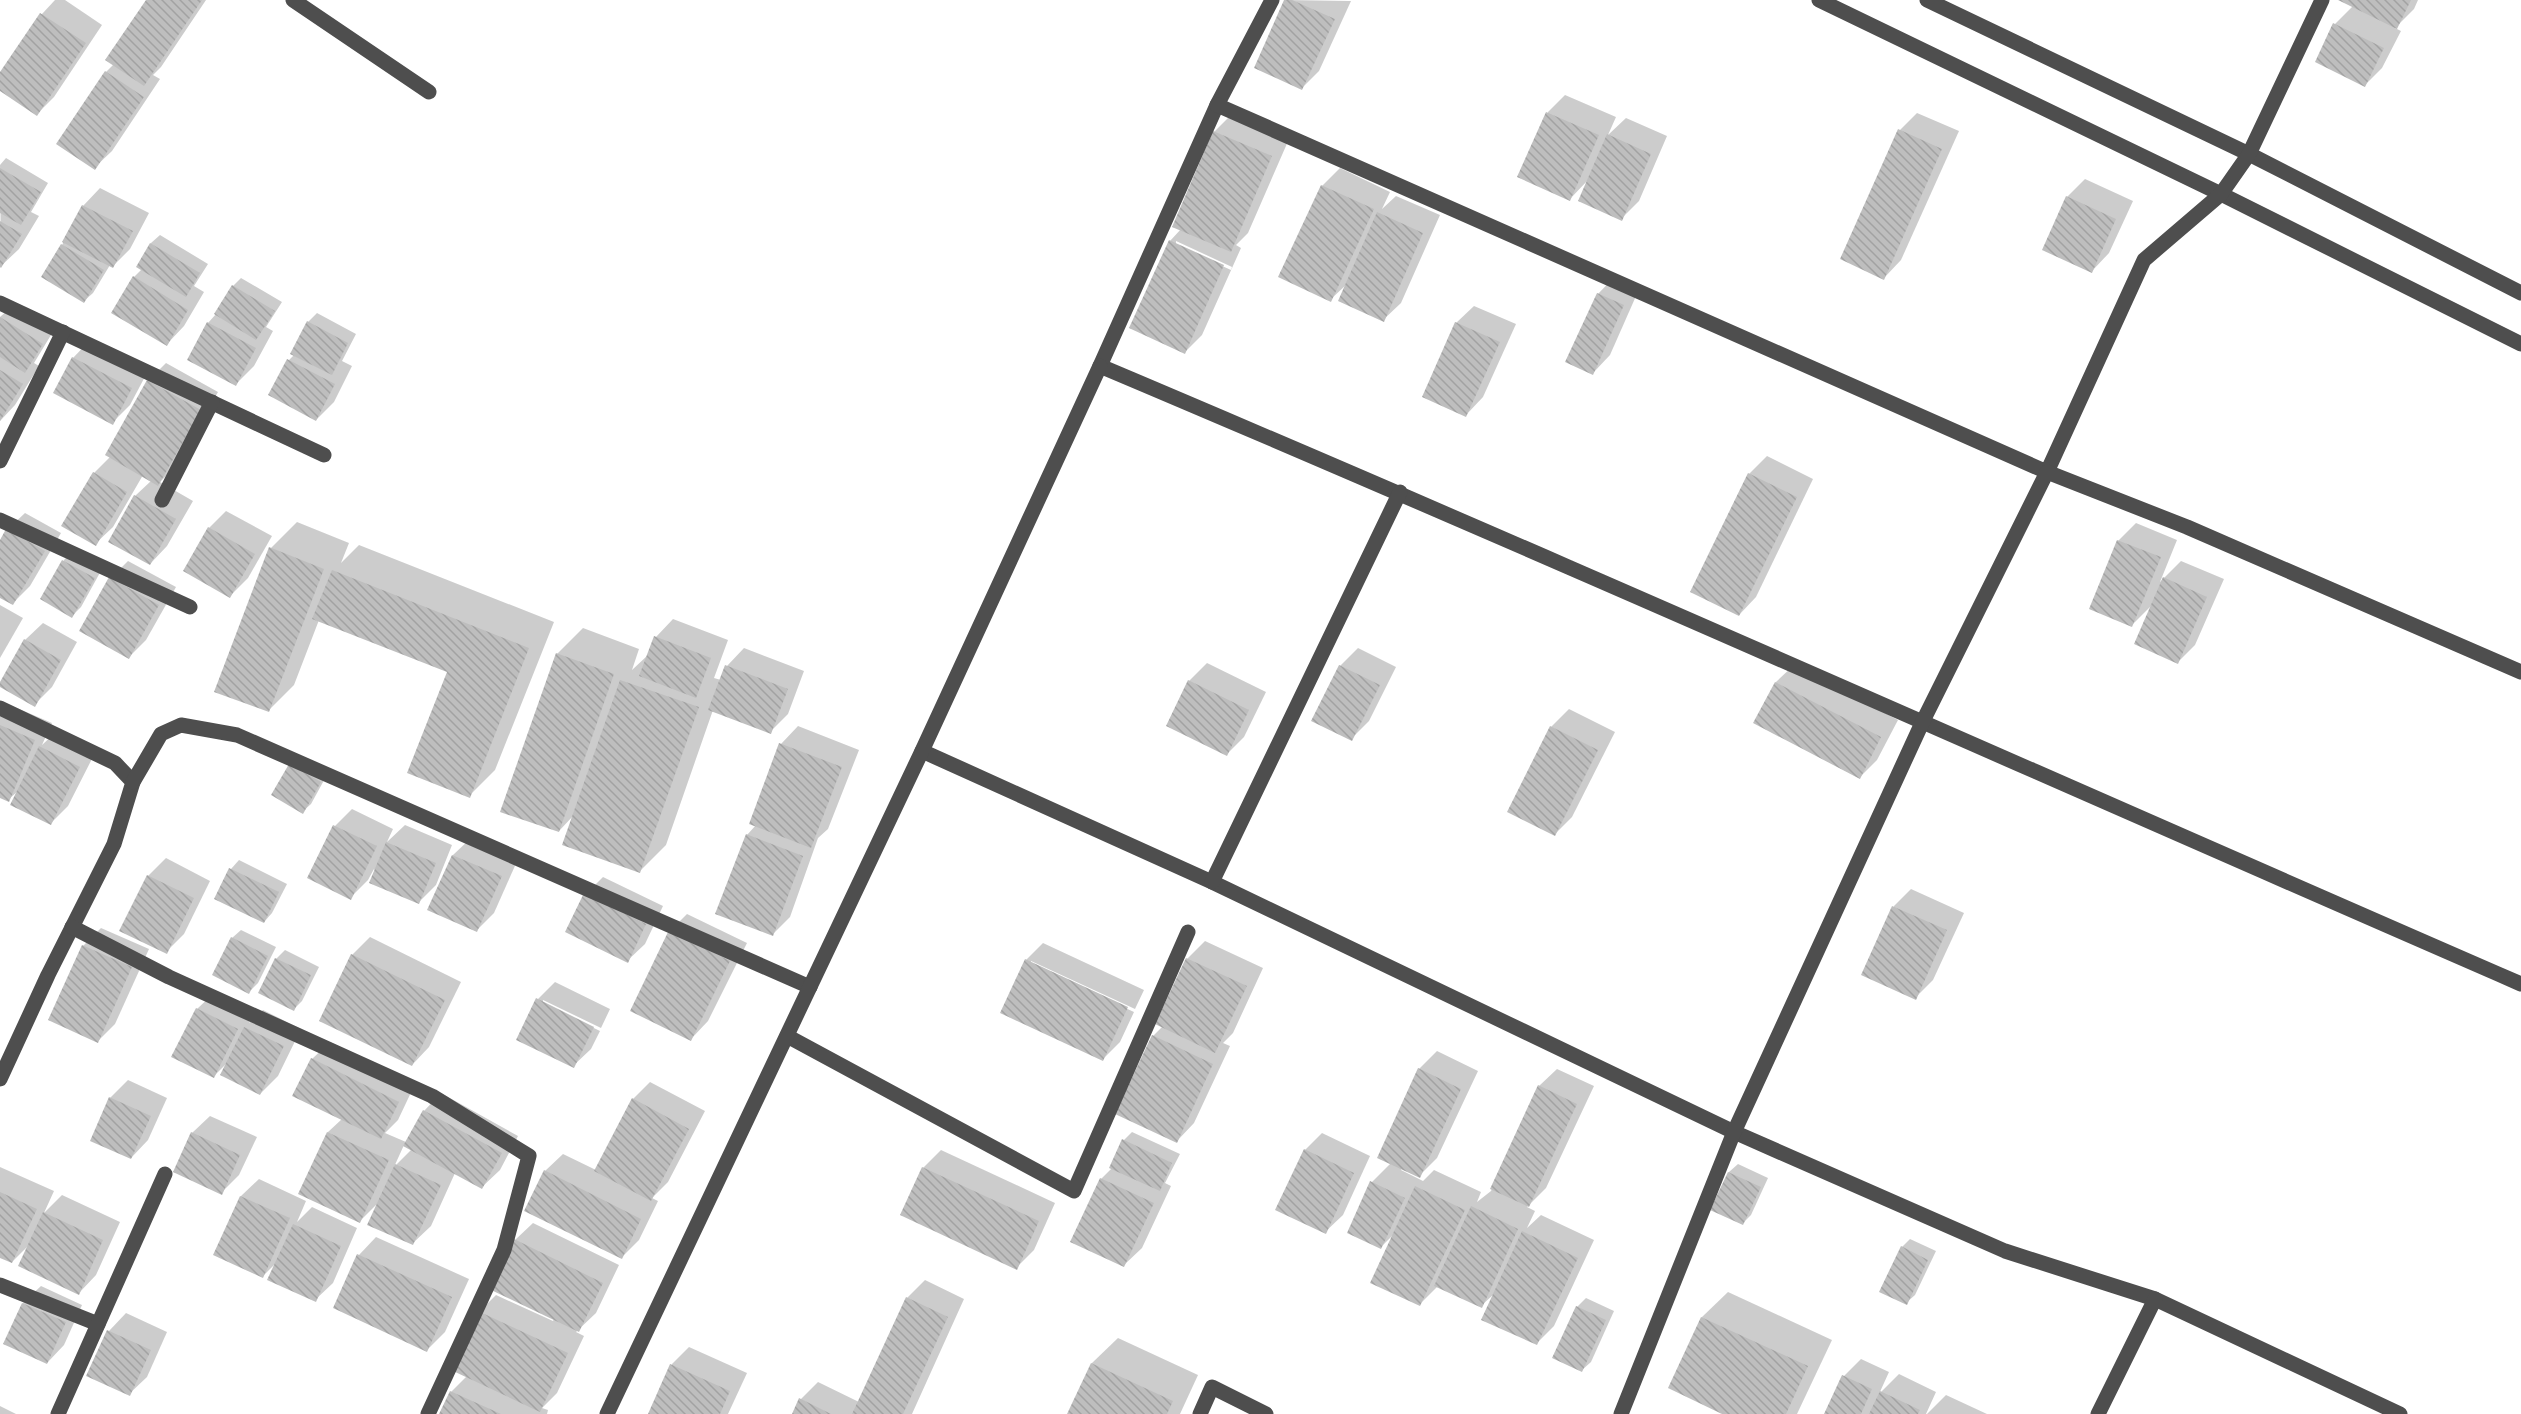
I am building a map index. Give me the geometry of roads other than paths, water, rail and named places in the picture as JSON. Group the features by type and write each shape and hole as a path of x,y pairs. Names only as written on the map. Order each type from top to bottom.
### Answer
{"street":[{"path":"293,0 429,92"},
{"path":"610,1413 922,751 1100,366 1217,105 1272,0"},
{"path":"1818,0 2221,194 2521,344"},
{"path":"1927,0 2249,154 2521,293"},
{"path":"1621,1414 1734,1132 1922,723 2047,472 2144,260 2221,194 2249,154 2322,0"},
{"path":"1217,105 2047,472 2187,527 2521,672"},
{"path":"0,303 324,455"},
{"path":"0,459 63,332"},
{"path":"1100,366 1400,492 2521,984"},
{"path":"162,500 212,402"},
{"path":"1212,882 1400,492"},
{"path":"0,520 190,607"},
{"path":"0,708 115,763 133,782"},
{"path":"0,1079 114,844 133,782 161,734 181,725 237,735 810,987"},
{"path":"922,751 1212,882 1734,1132 2005,1251 2155,1299 2400,1414"},
{"path":"72,927 169,977 432,1096 529,1156 504,1250 428,1414"},
{"path":"787,1036 1074,1191 1188,932"},
{"path":"58,1414 165,1174"},
{"path":"0,1285 98,1323"},
{"path":"2098,1414 2155,1299"},
{"path":"1200,1414 1212,1388 1266,1414"}]}
